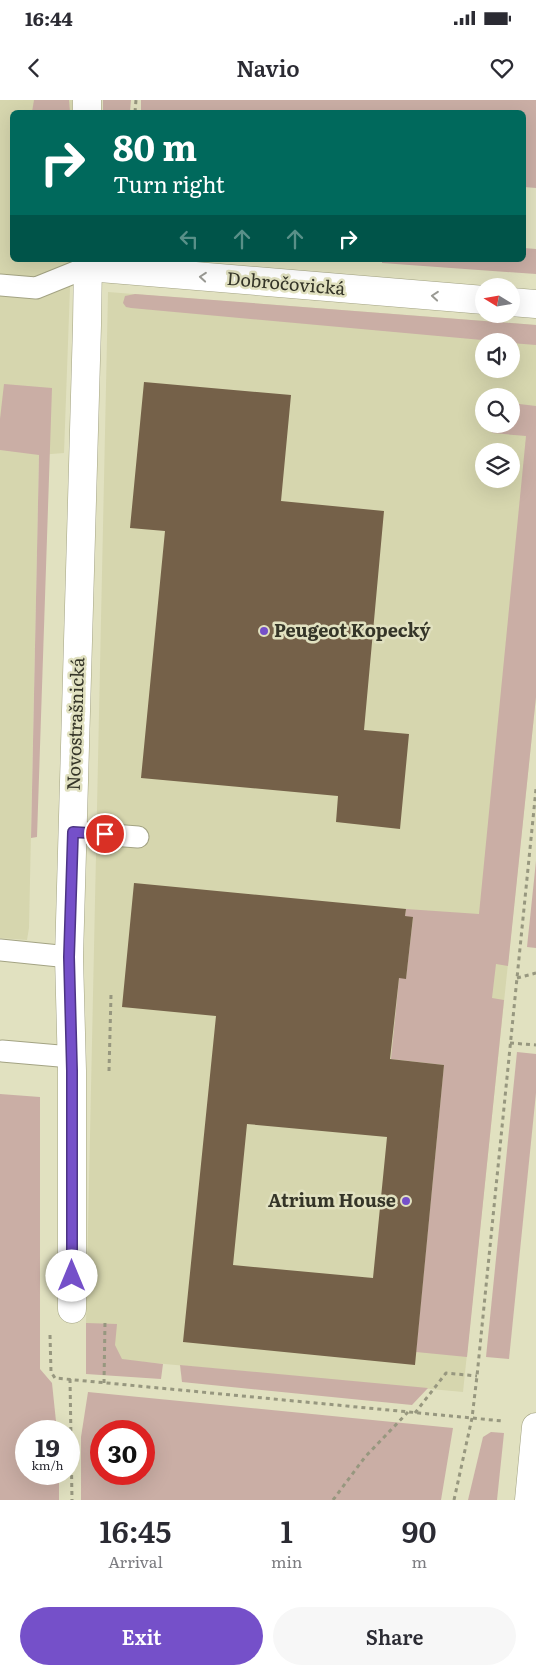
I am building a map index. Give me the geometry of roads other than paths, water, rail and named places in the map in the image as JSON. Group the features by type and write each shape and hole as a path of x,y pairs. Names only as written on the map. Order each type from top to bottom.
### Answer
{"street":[{"name":"Dobročovická","path":"88,264 475,299"},
{"name":"Novostrašnická","path":"72,1309 69,957 88,264"},
{"path":"520,303 536,304"},
{"path":"528,1500 536,1427"}],"lane":[{"path":"0,285 36,288 88,264"},
{"path":"73,832 138,837"},
{"path":"0,950 69,957"},
{"path":"2,1051 71,1057"}],"place":[{"name":"Peugeot Kopecký","path":"264,631"},
{"name":"Atrium House","path":"406,1201"}]}
